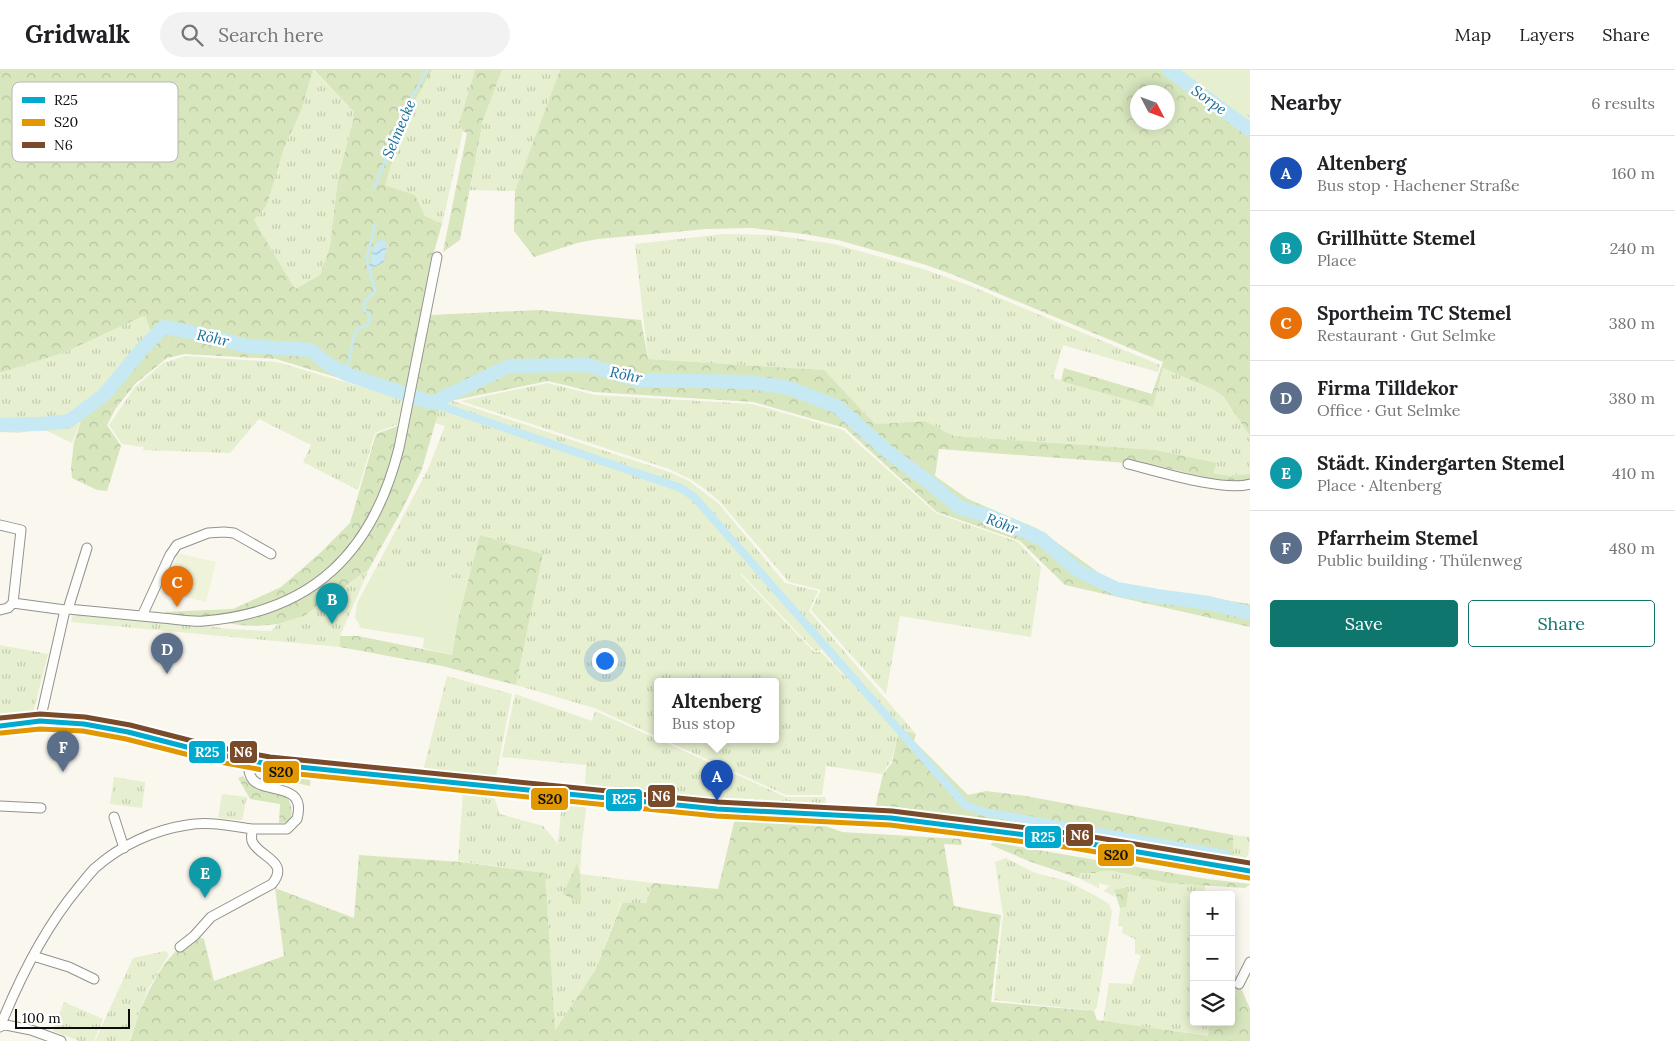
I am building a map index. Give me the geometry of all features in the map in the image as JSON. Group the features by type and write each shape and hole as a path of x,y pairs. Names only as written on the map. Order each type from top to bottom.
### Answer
{"main road":[{"path":"0,726 40,721 93,726 128,732 210,753 269,764 621,800 774,813 891,818 1074,841 1250,871"}],"street":[{"path":"13,603 66,610 203,621 254,612 289,600 314,586 330,573 362,536 384,493 399,448 437,257"},
{"path":"1128,464 1209,483 1233,486 1250,484"},
{"path":"0,525 21,530 13,603 8,608 0,610"},
{"path":"142,616 170,555 177,545 193,538 224,532 234,533 271,554"},
{"path":"40,721 66,610 87,548"},
{"path":"61,1041 31,1030 0,1026 32,956 64,906 94,868 146,835 188,824 213,824 252,829 287,829 297,820 298,810 296,800 292,794 278,788 260,784 252,779 248,761"},
{"path":"0,806 41,808"},
{"path":"114,817 124,848"},
{"path":"180,947 194,936 211,917 276,880 278,872 275,863 259,851 252,841 252,829"},
{"path":"32,956 69,967 94,979"},
{"path":"1239,984 1250,962"}],"green space":[{"path":"0,70 313,70 301,111 284,148 267,205 254,220 295,289 320,275 330,246 338,178 355,113 314,70 432,70 408,113 385,185 415,195 425,216 442,224 432,259 422,325 405,398 276,359 185,354 167,358 136,383 116,408 107,425 121,446 107,491 97,490 72,478 71,467 74,442 84,411 151,332 145,315 63,353 0,373"},
{"path":"313,70 355,113 338,178 330,246 320,275 295,289 254,220 267,205 284,148 301,111"},
{"path":"432,70 475,70 459,123 463,131 442,224 425,216 415,195 385,185 408,113"},
{"path":"475,70 502,70 483,120 460,240 443,252 467,133 463,131 459,123"},
{"path":"502,70 560,70 515,191 470,190 483,120"},
{"path":"560,70 1166,70 1250,131 1250,436 1223,396 1212,389 1163,368 1153,407 1061,381 1064,368 1152,394 1163,362 954,275 923,264 838,240 752,228 706,229 598,239 577,243 534,257 514,231 515,191"},
{"path":"1171,70 1250,70 1250,128"},
{"path":"1188,70 1250,70 1250,116"},
{"path":"724,234 772,235 834,244 923,269 968,285 1160,365 1158,372 1063,345 1053,378 1153,407 1163,368 1212,389 1223,396 1250,436 1250,474 1230,476 1213,473 1217,463 1156,450 954,436 925,421 875,424 823,370 648,359 635,244"},
{"path":"538,310 641,320 648,359 824,370 875,424 925,421 954,436 1156,450 1217,463 1213,473 1230,476 1250,474 1250,480 1227,481 1154,465 939,449 935,476 968,499 1038,529 1102,575 1121,584 1250,604 1250,627 1065,585 1020,541 937,512 845,428 753,402 594,392 548,381 441,403 422,469 402,510 369,569 304,616 278,624 257,626 239,625 163,612 233,609 281,587 319,554 350,523 376,434 400,425 431,315"},
{"path":"145,314 151,332 84,411 72,443 43,429 18,433 0,432 0,373 63,353"},
{"path":"185,356 277,362 406,400 398,424 375,433 358,490 303,462 311,445 259,419 230,453 143,450 144,447 122,444 109,425 135,387 163,363"},
{"path":"548,383 595,395 752,404 843,430 936,513 1018,542 1041,567 1031,637 900,616 886,694 811,610 821,590 789,582 720,502 705,489 669,469 461,401"},
{"path":"453,401 669,472 689,481 719,504 785,583 818,591 809,611 916,734 899,731 898,736 896,735 898,737 891,761 882,774 826,766 822,795 786,795 671,743 779,743 779,678 654,678 654,735 594,708 516,685 543,554 480,535 468,580 376,568 429,467 445,426 435,423 440,403","holes":["741,573 815,651 822,650 851,684 821,652 814,652"]},
{"path":"480,535 543,554 516,685 442,666 340,647 340,636 358,636 452,655 458,619"},
{"path":"177,553 216,562 206,602 167,592"},
{"path":"376,568 468,580 458,619 452,655 423,648 424,638 361,628 355,617 357,603"},
{"path":"369,569 340,636 340,647 71,622 73,615 169,620 228,629 271,631 278,624 304,616"},
{"path":"0,645 48,654 33,713 0,718"},
{"path":"447,676 512,694 495,782 422,775"},
{"path":"515,694 592,721 595,711 654,738 654,743 666,743 786,797 826,797 825,809 774,807 585,791 586,765 502,757"},
{"path":"899,730 916,734 914,741 968,795 986,791 1026,796 1233,835 1233,864 874,813 883,774 892,763"},
{"path":"269,771 311,775 310,786 267,777"},
{"path":"243,776 257,789 287,797 292,809 290,822 279,823 280,804 250,799 238,778"},
{"path":"114,777 145,782 142,808 110,804"},
{"path":"463,793 494,797 500,814 543,826 558,844 562,801 587,803 580,874 653,883 646,903 621,903 596,969 554,1031 545,873 458,861"},
{"path":"222,794 247,797 242,820 218,818"},
{"path":"736,814 809,820 842,832 961,839 962,845 944,844 954,906 1001,915 991,1002 1094,1011 1097,1020 1208,1036 1209,1026 1235,1026 1235,973 1250,1009 1250,1041 130,1041 153,982 177,950 197,936 204,939 214,981 284,956 275,888 354,918 359,855 461,862 545,873 555,1030 596,969 622,903 646,903 653,883 718,889"},
{"path":"1233,835 1250,837 1248,855 1242,863 1233,864"},
{"path":"992,842 1207,879 1250,884 1245,888 1167,883 1114,871 1081,873 1078,878 1031,862 991,845"},
{"path":"1006,858 1035,873 1067,881 1109,904 1112,912 1097,1007 1094,1011 994,1000 1003,915 995,862"},
{"path":"577,864 580,874 581,903 563,894"},
{"path":"1114,871 1167,883 1205,885 1205,891 1190,891 1190,1026 1209,1026 1208,1036 1103,1021 1109,983 1132,984 1141,955 1135,954 1135,939 1122,933 1123,927 1118,925 1120,908 1126,907 1114,890 1115,897 1104,891 1109,886 1099,883 1099,888 1078,878 1081,873"},
{"path":"1129,887 1126,907 1120,908 1114,890"},
{"path":"166,951 169,955 148,989 129,1041 95,1041 133,958"},
{"path":"64,1002 103,1019 94,1041 79,1041 53,1031"}],"water":[{"path":"381,239 387,244 384,262 370,270 373,249"}],"waterway":[{"name":"Selmecke","path":"374,188 409,103 427,70"},
{"name":"Sorpe","path":"1169,70 1250,130"},
{"name":"Selmecke","path":"346,374 357,329 368,325 370,316 363,308 367,299 375,292 367,260 374,225"},
{"name":"Röhr","path":"0,425 69,421 104,395 143,348 164,327 247,346 311,350 326,363 346,374 432,403 509,366 587,365 638,380 749,382 789,388 838,407 888,452 960,508 989,516 1042,539 1077,570 1117,589 1209,603 1250,613"},
{"path":"432,403 681,488 694,497 965,805 984,812 1225,854"}],"transit line":[{"name":"N6","path":"0,718 40,714 85,717 130,725 212,746 270,757 718,802 892,811 1075,834 1250,863"},
{"name":"R25","path":"0,726 40,721 84,724 128,732 210,753 269,764 717,809 891,818 1074,841 1250,871"},
{"name":"S20","path":"1,733 40,729 83,731 126,739 209,760 268,771 716,816 890,825 1073,848 1249,878"}],"place":[{"name":"Sportheim TC Stemel","path":"177,607"},
{"name":"Grillhütte Stemel","path":"332,624"},
{"name":"Firma Tilldekor","path":"167,674"},
{"name":"Pfarrheim Stemel","path":"63,772"},
{"name":"Altenberg","path":"717,801"},
{"name":"Städt. Kindergarten Stemel","path":"205,898"}]}
